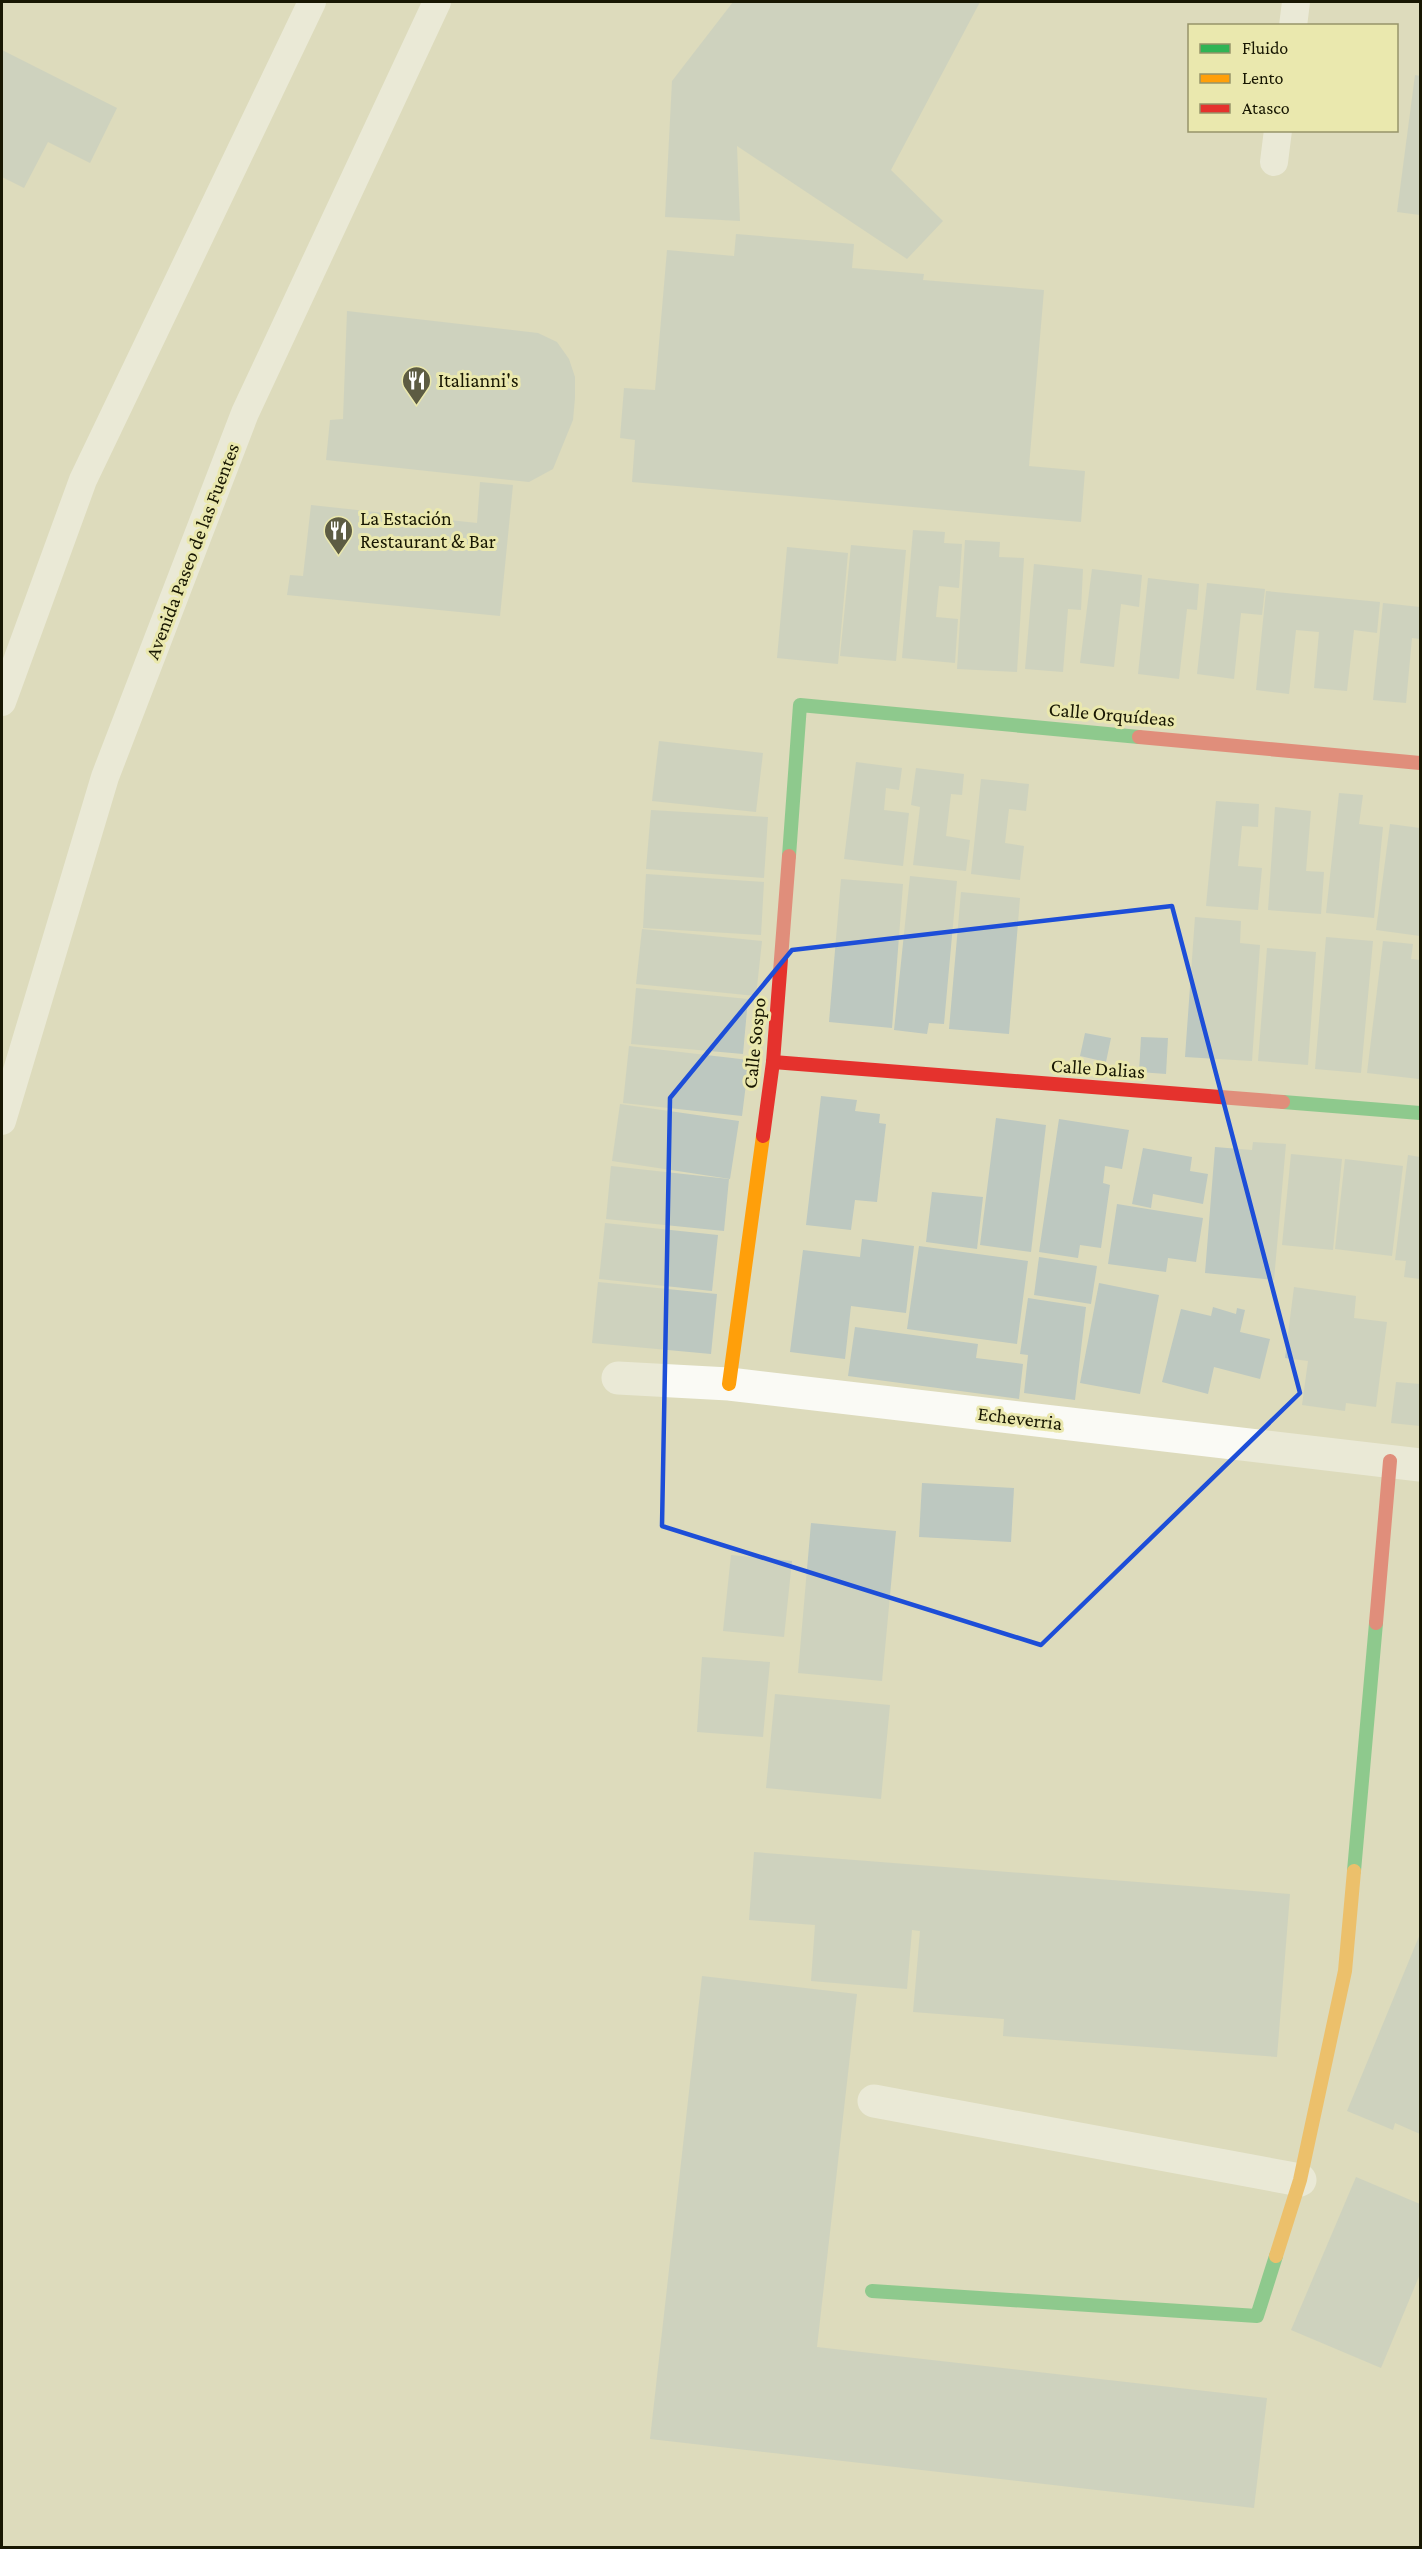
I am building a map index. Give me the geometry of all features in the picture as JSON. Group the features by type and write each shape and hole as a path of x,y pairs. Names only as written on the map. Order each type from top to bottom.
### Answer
{"street":[{"name":"Calle Orquídeas","path":"800,705 1420,763"},
{"name":"Calle Sospo","path":"729,1384 773,1062 800,705"},
{"name":"Calle Dalias","path":"773,1062 1420,1113"},
{"name":"Echeverria","path":"618,1378 729,1384 1405,1463"},
{"path":"872,2291 1257,2316 1300,2180 1345,1971 1405,1463"},
{"path":"874,2101 1300,2180"}],"lane":[{"path":"2,702 83,480 312,2"},
{"name":"Avenida Paseo de las Fuentes","path":"2,1121 105,777 245,413 438,2"},
{"path":"1293,24 1296,2"},
{"path":"1274,162 1278,132"}],"highlighted area":[{"path":"1172,906 1300,1393 1041,1645 662,1526 670,1098 792,950"}],"building":[{"path":"733,2 980,2 891,170 943,221 907,259 737,146 740,221 665,217 672,81"},
{"path":"2,50 117,108 90,163 48,142 24,188 2,177"},
{"path":"1415,75 1420,76 1420,215 1397,212"},
{"path":"736,234 854,244 852,268 924,274 923,280 1044,290 1029,466 1085,471 1081,522 632,482 635,440 620,438 624,388 655,390 667,250 734,256"},
{"path":"347,311 538,333 557,342 569,359 575,377 575,398 573,420 553,469 529,482 326,460 330,420 343,419"},
{"path":"480,482 513,485 500,616 287,595 290,575 303,576 311,505 477,523"},
{"path":"913,530 945,532 944,543 962,544 959,588 939,586 936,617 958,619 955,663 902,658"},
{"path":"965,540 1000,542 999,557 1024,558 1017,672 957,669"},
{"path":"851,545 906,550 896,661 840,656"},
{"path":"787,547 848,553 838,664 777,658"},
{"path":"1034,564 1083,569 1081,610 1068,609 1063,672 1025,669"},
{"path":"1092,569 1142,575 1139,607 1121,604 1114,667 1080,663"},
{"path":"1148,578 1199,584 1197,610 1187,609 1179,679 1138,674"},
{"path":"1207,583 1265,589 1262,615 1241,613 1234,679 1197,674"},
{"path":"1266,591 1380,602 1377,633 1354,630 1347,691 1314,688 1319,632 1296,630 1289,694 1256,690"},
{"path":"1383,603 1420,607 1420,639 1412,638 1406,703 1373,700"},
{"path":"659,741 763,753 756,812 652,801"},
{"path":"856,762 902,768 899,790 886,788 884,810 909,813 903,866 844,859"},
{"path":"916,768 964,774 962,795 951,794 946,836 970,840 966,871 913,865 920,807 911,805"},
{"path":"981,779 1029,784 1026,811 1009,809 1005,843 1024,846 1020,880 971,874"},
{"path":"1339,793 1363,795 1359,824 1383,827 1374,918 1326,913"},
{"path":"1216,801 1259,804 1258,827 1242,826 1238,866 1262,868 1258,910 1206,906"},
{"path":"1275,807 1311,811 1306,871 1324,872 1321,914 1268,910"},
{"path":"651,810 768,817 764,878 646,869"},
{"path":"1390,824 1420,828 1420,936 1376,930"},
{"path":"646,874 764,882 761,935 643,928"},
{"path":"910,876 957,881 944,1024 929,1023 927,1034 894,1030"},
{"path":"841,879 903,884 892,1028 829,1022"},
{"path":"961,892 1020,898 1009,1034 949,1029"},
{"path":"1195,917 1241,921 1240,943 1260,945 1252,1061 1185,1057"},
{"path":"642,929 762,941 756,996 636,984"},
{"path":"1326,937 1373,941 1361,1073 1315,1069"},
{"path":"1383,941 1413,944 1411,959 1420,960 1419,1079 1367,1073"},
{"path":"1267,948 1316,952 1308,1065 1258,1061"},
{"path":"636,988 748,999 743,1054 631,1044"},
{"path":"1085,1033 1111,1038 1106,1062 1080,1056"},
{"path":"1141,1037 1168,1038 1166,1074 1139,1072"},
{"path":"629,1046 749,1060 742,1116 623,1103"},
{"path":"821,1096 857,1100 855,1111 880,1114 879,1123 886,1124 877,1202 855,1200 851,1230 806,1225"},
{"path":"620,1104 739,1121 730,1179 612,1161"},
{"path":"996,1118 1046,1125 1031,1252 980,1245"},
{"path":"1059,1119 1129,1130 1122,1169 1105,1166 1103,1183 1110,1185 1101,1248 1080,1245 1078,1258 1039,1252"},
{"path":"1253,1142 1286,1144 1274,1280 1205,1273 1215,1147 1252,1150"},
{"path":"1143,1148 1192,1157 1190,1171 1208,1174 1203,1204 1153,1194 1151,1208 1132,1204"},
{"path":"1291,1154 1342,1159 1333,1250 1282,1245"},
{"path":"1408,1155 1420,1157 1420,1279 1404,1277 1406,1261 1395,1260"},
{"path":"1345,1159 1403,1166 1392,1256 1335,1249"},
{"path":"611,1166 729,1179 724,1231 606,1219"},
{"path":"932,1192 983,1197 977,1249 926,1242"},
{"path":"1117,1204 1203,1218 1196,1262 1168,1258 1166,1272 1108,1264"},
{"path":"605,1223 718,1235 712,1291 599,1279"},
{"path":"862,1239 914,1246 906,1313 851,1306 845,1359 790,1352 803,1250 860,1257"},
{"path":"919,1246 1028,1261 1017,1344 907,1329"},
{"path":"1039,1257 1097,1266 1091,1304 1034,1295"},
{"path":"598,1282 717,1294 711,1354 592,1343"},
{"path":"1099,1283 1159,1295 1140,1394 1080,1383"},
{"path":"1294,1287 1356,1296 1354,1318 1387,1322 1376,1407 1346,1403 1345,1411 1302,1405 1308,1361 1285,1358"},
{"path":"1028,1298 1086,1307 1075,1400 1024,1393 1028,1355 1020,1354"},
{"path":"1213,1307 1236,1314 1237,1308 1245,1310 1240,1332 1270,1339 1260,1379 1214,1367 1208,1394 1162,1382 1181,1309 1211,1316"},
{"path":"855,1327 978,1344 976,1358 1023,1364 1019,1399 848,1376"},
{"path":"1396,1382 1420,1384 1420,1426 1391,1423"},
{"path":"922,1483 1014,1488 1011,1542 919,1537"},
{"path":"811,1523 896,1531 882,1681 798,1673"},
{"path":"731,1555 792,1561 784,1637 723,1631"},
{"path":"702,1657 770,1662 763,1737 697,1732"},
{"path":"775,1694 890,1705 881,1799 766,1788"},
{"path":"754,1852 1290,1894 1277,2057 1003,2036 1004,2019 913,2012 920,1931 912,1930 907,1989 811,1981 815,1925 749,1920"},
{"path":"1420,1934 1420,2134 1395,2123 1393,2130 1347,2111"},
{"path":"702,1976 857,1994 817,2347 1267,2398 1254,2508 650,2439"},
{"path":"1356,2177 1420,2204 1420,2274 1381,2368 1291,2330"}],"traffic: fast":[{"path":"789,856 800,705 1139,737"},
{"path":"1283,1102 1420,1113"},
{"path":"1354,1871 1376,1623"},
{"path":"872,2291 1257,2316 1276,2256"}],"traffic: slow":[{"path":"729,1384 763,1136"},
{"path":"1276,2256 1300,2180 1345,1971 1354,1871"}],"traffic: jam":[{"path":"1139,737 1420,763"},
{"path":"763,1136 773,1062 789,856"},
{"path":"773,1062 1283,1102"},
{"path":"1376,1623 1390,1461"}],"place":[{"name":"Italianni's","path":"417,406"},
{"name":"La Estación Restaurant & Bar","path":"339,556"}]}
